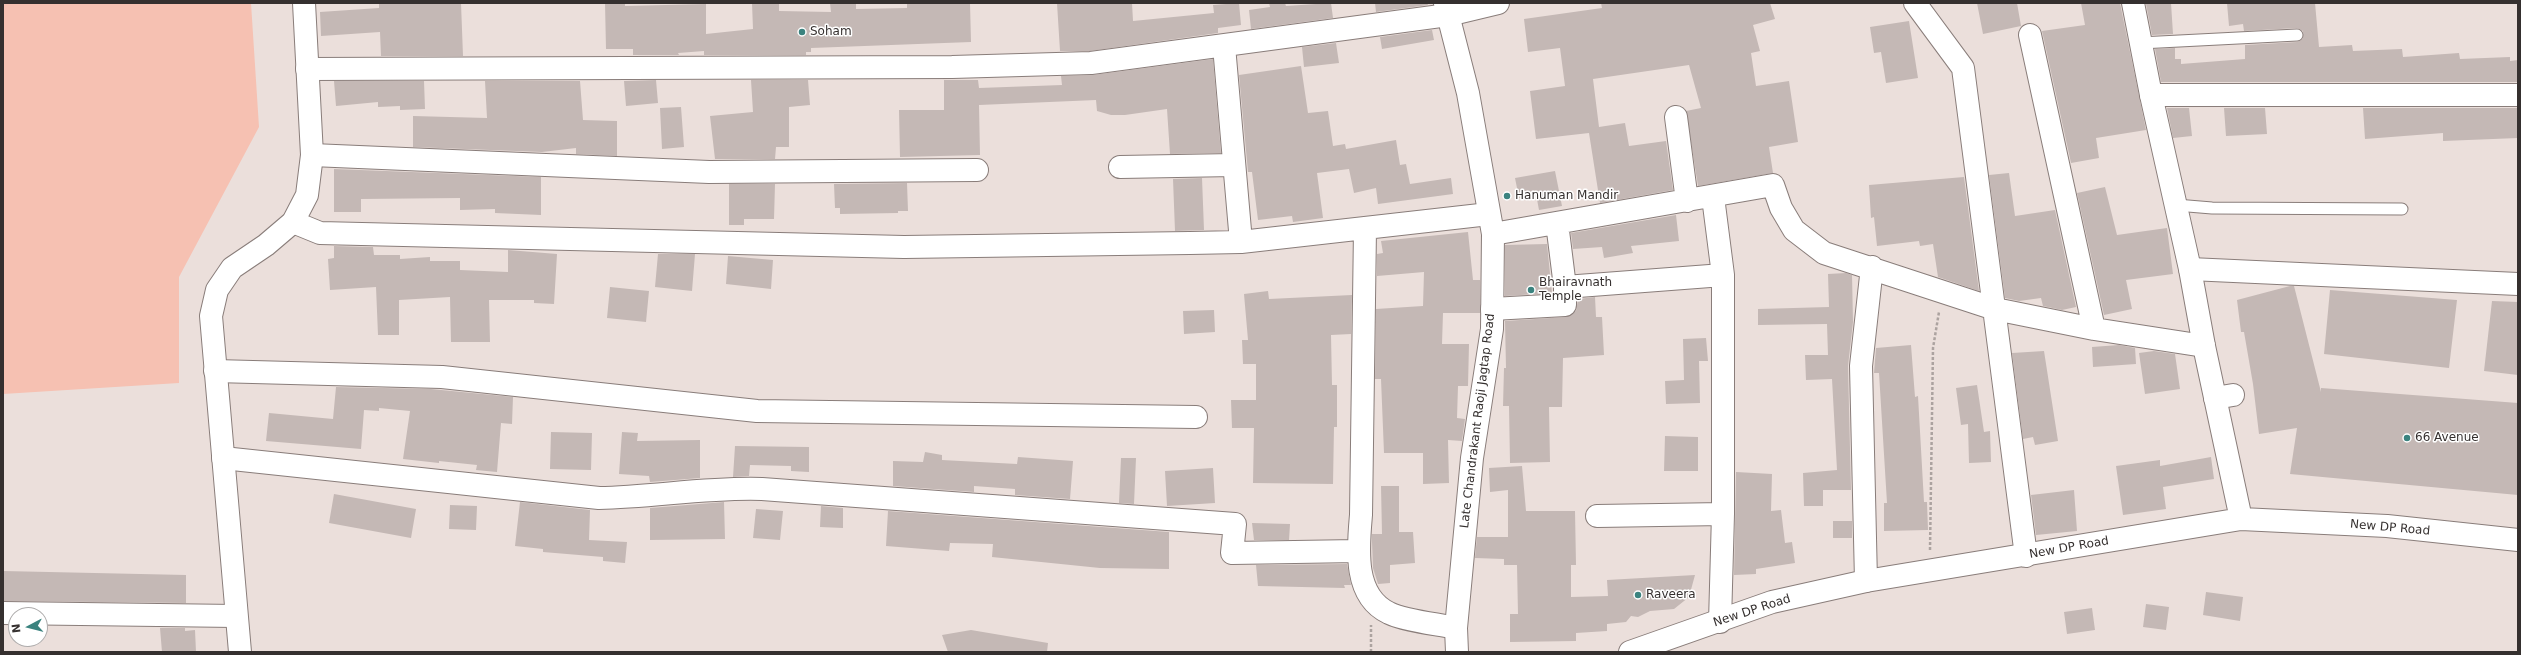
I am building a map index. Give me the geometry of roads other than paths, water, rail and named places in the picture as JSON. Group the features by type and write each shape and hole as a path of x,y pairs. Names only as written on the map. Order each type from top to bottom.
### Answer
{"street":[{"path":"240,652 211,316 217,290 232,268 266,245 293,222 307,195 312,155 304,3"},
{"path":"307,69 952,67 1091,63 1224,46 1447,9 1498,3"},
{"path":"1915,3 1963,68 1996,309 2026,556"},
{"path":"2133,3 2151,95 2190,269 2204,346 2224,396 2241,519"},
{"name":"Late Chandrakant Raoji Jagtap Road","path":"1447,9 1468,93 1491,224 1492,329 1472,458 1456,628 1457,652"},
{"path":"2030,35 2094,329"},
{"path":"1224,46 1241,242"},
{"path":"2151,95 2518,95"},
{"path":"1676,117 1687,202"},
{"path":"312,155 709,172 977,170"},
{"path":"1120,167 1234,165"},
{"path":"293,222 320,232 904,247 1241,242 1365,229 1557,223 1687,202 1773,185 1781,208 1794,230 1824,253 1872,267 1996,309 2094,329 2204,346"},
{"path":"1713,197 1723,275 1723,514 1720,622"},
{"path":"1492,309 1565,305 1565,287 1557,223"},
{"path":"1365,229 1361,507 1357,551 1366,595 1389,613 1456,628"},
{"path":"1866,581 1861,366 1872,267"},
{"path":"2190,269 2518,284"},
{"path":"1565,287 1723,275"},
{"path":"215,371 442,376 757,411 1196,417"},
{"path":"223,458 599,498 638,497 729,488 762,489 1235,524 1232,553 1357,551"},
{"path":"1597,516 1723,514"},
{"name":"New DP Road","path":"1630,652 1720,622 1772,602 1866,581 2026,556 2241,519 2387,526 2518,540"},
{"path":"3,613 236,616"}],"lane":[{"path":"2140,43 2297,35"},
{"path":"2176,205 2212,208 2402,209"}],"place":[{"name":"Soham","path":"802,32"},
{"name":"Hanuman Mandir","path":"1507,196"},
{"name":"Bhairavnath Temple","path":"1531,290"},
{"name":"66 Avenue","path":"2407,438"},
{"name":"Raveera","path":"1638,595"}]}
